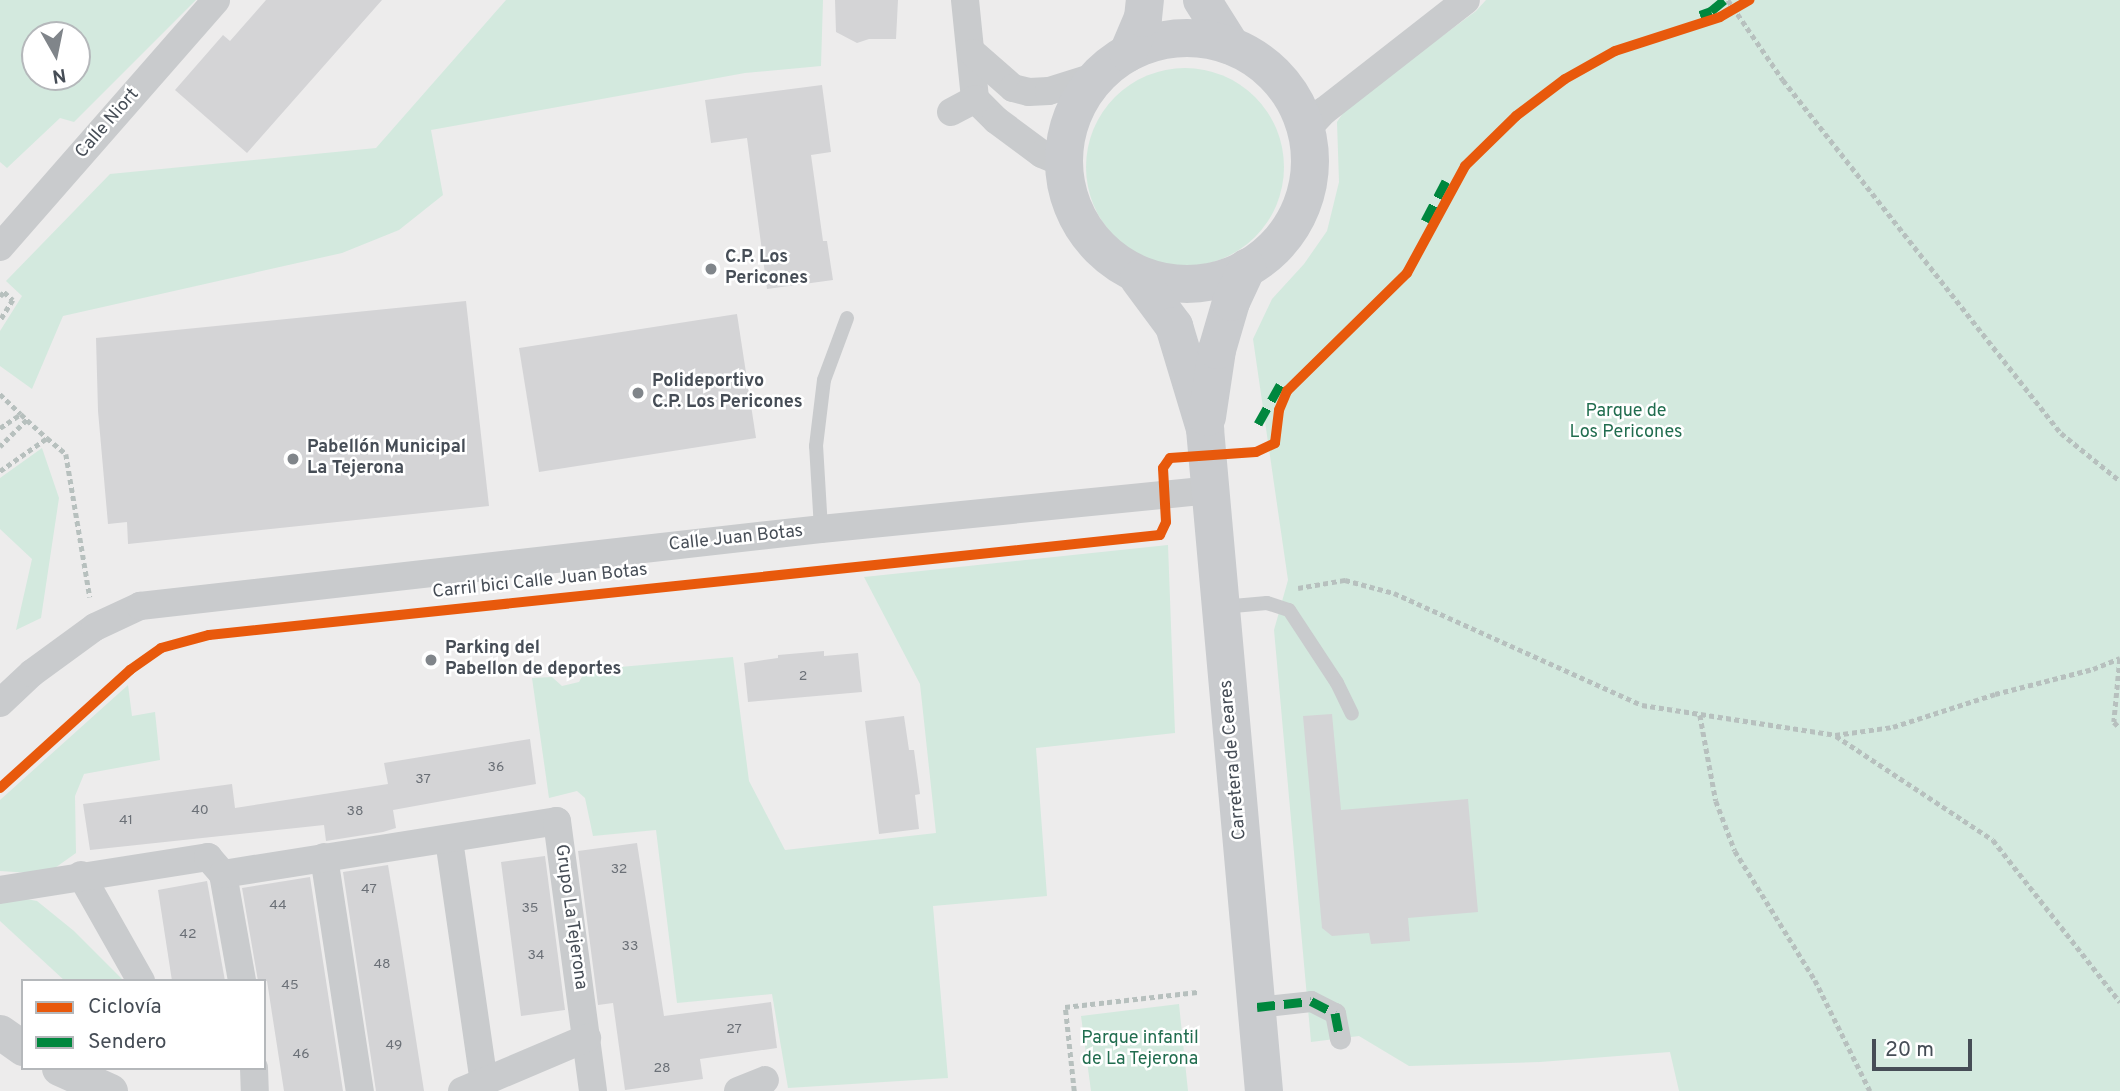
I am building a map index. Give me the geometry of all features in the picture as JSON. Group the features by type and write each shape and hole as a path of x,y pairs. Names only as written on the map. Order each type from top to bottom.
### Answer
{"main road":[{"path":"1128,52 1143,18 1145,0"},
{"path":"1202,0 1231,46"},
{"path":"1197,38 1231,46 1265,65 1316,120 1304,203 1286,236 1260,262 1227,279 1188,284 1139,279 1088,236 1069,201 1063,163 1066,131 1078,102 1097,76 1128,52 1161,40 1197,38"},
{"name":"Carretera de Ceares","path":"1205,429 1217,351 1231,302 1247,268"},
{"name":"Carretera de Ceares","path":"1139,279 1174,326 1205,429 1264,1091"}],"street":[{"name":"Calle Niort","path":"5,230 216,0"},
{"path":"965,0 972,52 963,105 996,120 1042,154 1063,163"},
{"path":"1316,120 1466,0"},
{"path":"972,52 1013,88 1029,92 1049,91 1097,76"},
{"name":"Calle Juan Botas","path":"0,703 32,673 94,627 140,606 821,529 1210,490"},
{"name":"Grupo La Tejerona","path":"223,874 557,821 593,1091"},
{"path":"449,840 473,1087 587,1038"},
{"path":"0,890 81,875 208,857 223,874 242,979"},
{"path":"324,858 360,1091"},
{"path":"81,875 140,979"},
{"path":"1257,1007 1311,1001 1335,1013 1340,1039"},
{"path":"0,1032 21,1047"},
{"path":"63,1070 110,1091"},
{"path":"254,1070 255,1091"},
{"path":"738,1091 765,1080"}],"lane":[{"path":"821,529 816,446 824,380 847,318"},
{"path":"1220,607 1267,603 1289,610 1337,683 1352,714"}],"path":[{"path":"1720,17 1735,4 1783,80 2061,433 2120,481"},
{"path":"0,296 4,292 13,300 0,321"},
{"path":"0,394 66,454 90,602"},
{"path":"0,429 21,414"},
{"path":"0,447 27,419"},
{"path":"0,471 47,438"},
{"path":"1291,590 1345,580 1394,593 1642,705 1835,735 1893,727 1995,694 2093,669 2120,658 2115,722 2120,729"},
{"path":"1700,715 1716,801 1735,851 1815,980 1870,1091"},
{"path":"1835,735 1993,840 2120,1002"},
{"path":"1074,1091 1065,1007 1197,992"}],"green space":[{"path":"0,0 196,0 74,122 60,118 7,168 0,162"},
{"path":"506,0 823,0 821,66 745,73 431,130 443,195 399,230 342,253 63,316 32,389 0,366 0,331 22,296 6,281 110,174 376,148"},
{"name":"Parque de Los Pericones","path":"1486,0 2120,0 2120,1091 1679,1091 1670,1052 1540,1062 1409,1066 1359,1036 1311,1042 1274,630 1288,580 1253,339 1272,299 1304,264 1327,231 1339,182 1337,122 1343,113 1352,103 1476,11"},
{"path":"1185,68 1223,76 1255,97 1276,129 1284,167 1276,205 1255,237 1223,258 1185,266 1147,258 1115,237 1094,205 1086,167 1094,129 1115,97 1147,76"},
{"path":"42,448 59,498 41,618 16,630 32,559 0,529 0,478"},
{"path":"1168,545 1175,733 1036,748 1047,896 933,906 948,1078 788,1088 772,994 677,1003 656,830 593,836 585,798 577,791 549,798 532,678 552,677 562,686 579,682 586,670 733,657 749,781 785,850 936,833 920,684 864,577"},
{"path":"128,685 132,716 155,712 160,760 84,774 75,796 76,853 52,870 30,873 0,871 0,800"},
{"path":"21,898 37,901 74,931 122,979 63,979 0,921 0,901"},
{"name":"Parque infantil de La Tejerona","path":"1179,1004 1188,1091 1091,1091 1081,1016"}],"building":[{"path":"266,0 382,0 247,153 175,90 223,35 230,41"},
{"path":"835,0 898,0 896,39 869,39 857,43 836,32"},
{"path":"822,85 831,152 811,155 823,241 827,241 833,280 767,289 747,138 711,143 705,100"},
{"name":"Pabellón Municipal La Tejerona","path":"466,301 489,506 128,544 127,522 108,524 98,411 96,338"},
{"name":"Polideportivo C.P. Los Pericones","path":"737,314 756,438 539,472 519,348"},
{"path":"824,651 824,656 858,653 862,692 748,702 744,663 778,658 778,655"},
{"path":"1332,714 1341,810 1468,799 1478,912 1408,918 1410,941 1371,944 1369,933 1332,936 1322,928 1303,716"},
{"path":"904,716 909,750 914,750 920,794 915,795 919,829 879,834 865,721"},
{"path":"530,739 536,784 393,810 396,828 383,832 326,841 324,825 90,850 83,804 232,784 235,808 388,784 384,763"},
{"path":"637,843 664,1016 771,1002 777,1048 700,1059 703,1079 625,1090 613,1003 598,1005 578,851"},
{"path":"545,856 565,1010 521,1016 501,862"},
{"path":"388,865 424,1091 376,1091 343,872"},
{"path":"310,877 343,1091 284,1091 267,981 258,979 242,888"},
{"path":"207,881 225,979 172,979 158,890"}],"marked path":[{"path":"1700,15 1711,11 1724,0"},
{"path":"1425,221 1446,181"},
{"path":"1258,424 1280,385"},
{"path":"1257,1007 1311,1001 1335,1013 1340,1039"}],"cycle path":[{"name":"Carril bici Calle Juan Botas","path":"0,788 130,670 161,648 209,635 1160,535 1166,522 1163,468 1170,458 1256,452 1275,443 1279,410 1287,391 1407,273 1465,166 1516,116 1565,79 1615,51 1720,17 1750,0"}],"place":[{"name":"C.P. Los Pericones","path":"711,269"},
{"name":"Polideportivo C.P. Los Pericones","path":"638,393"},
{"name":"Pabellón Municipal La Tejerona","path":"293,459"},
{"name":"Parking del Pabellon de deportes","path":"431,660"}]}
